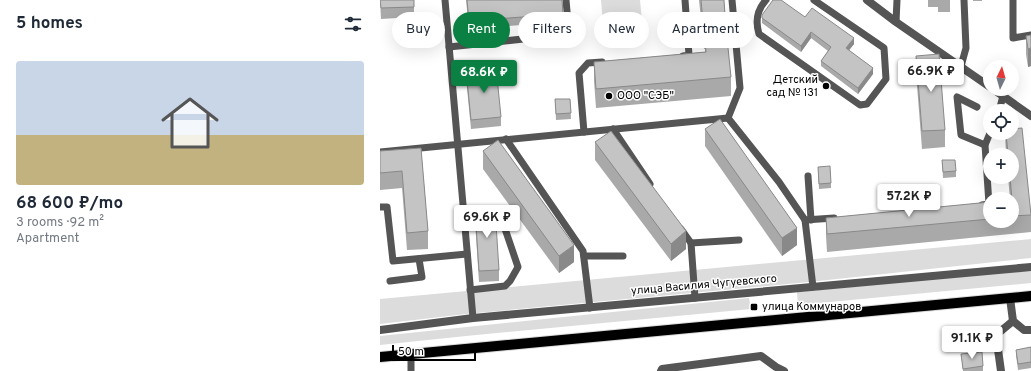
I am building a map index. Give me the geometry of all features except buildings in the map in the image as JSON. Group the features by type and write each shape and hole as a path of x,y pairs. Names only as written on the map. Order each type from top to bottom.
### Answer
{"main road":[{"path":"380,357 1031,296"}],"street":[{"path":"867,0 896,22 983,82"},
{"path":"1003,96 1031,116"},
{"name":"улица Василия Чугуевского","path":"380,330 473,318 1031,267"},
{"path":"1010,298 1013,320 1024,330 1031,330"},
{"path":"1001,371 996,335 1013,320"},
{"path":"661,371 662,369 761,356 779,370"}],"lane":[{"path":"445,0 473,318"},
{"path":"449,47 569,34 566,0"},
{"path":"685,0 689,55"},
{"path":"728,118 740,88 734,52 732,0"},
{"path":"766,0 757,17 759,34 860,105 867,104 886,79 884,48 814,0"},
{"path":"961,66 966,48 964,0"},
{"path":"1013,0 1013,38 1031,34"},
{"path":"895,1 896,22"},
{"path":"673,56 697,55"},
{"path":"584,132 579,73 588,63 611,61"},
{"path":"1001,104 1003,96"},
{"path":"977,107 957,97 961,135 986,145"},
{"path":"380,152 728,118"},
{"path":"728,118 808,220"},
{"path":"613,129 653,188"},
{"path":"506,139 583,251 590,308"},
{"path":"976,206 990,204 986,145 988,140"},
{"path":"808,176 808,220 813,287"},
{"path":"380,207 387,207 394,261 467,254"},
{"path":"464,216 492,212 501,217 518,267 510,281 505,286 470,290"},
{"path":"808,220 843,217"},
{"path":"678,224 691,243 695,298"},
{"path":"691,243 739,240"},
{"path":"584,256 623,256"},
{"path":"390,281 422,277 420,259"},
{"path":"411,354 411,371"}],"shaded area":[{"path":"601,0 640,0 641,12 602,12"},
{"path":"1031,239 1031,258 809,282 466,314 380,324 380,299"},
{"path":"1031,270 1031,283 798,305 797,292"},
{"path":"749,298 751,309 380,345 380,336"}],"place":[{"name":"Детский сад № 131","path":"826,86"},
{"name":"ООО \"СЭБ\"","path":"609,96"},
{"name":"улица Коммунаров","path":"754,307"}]}
